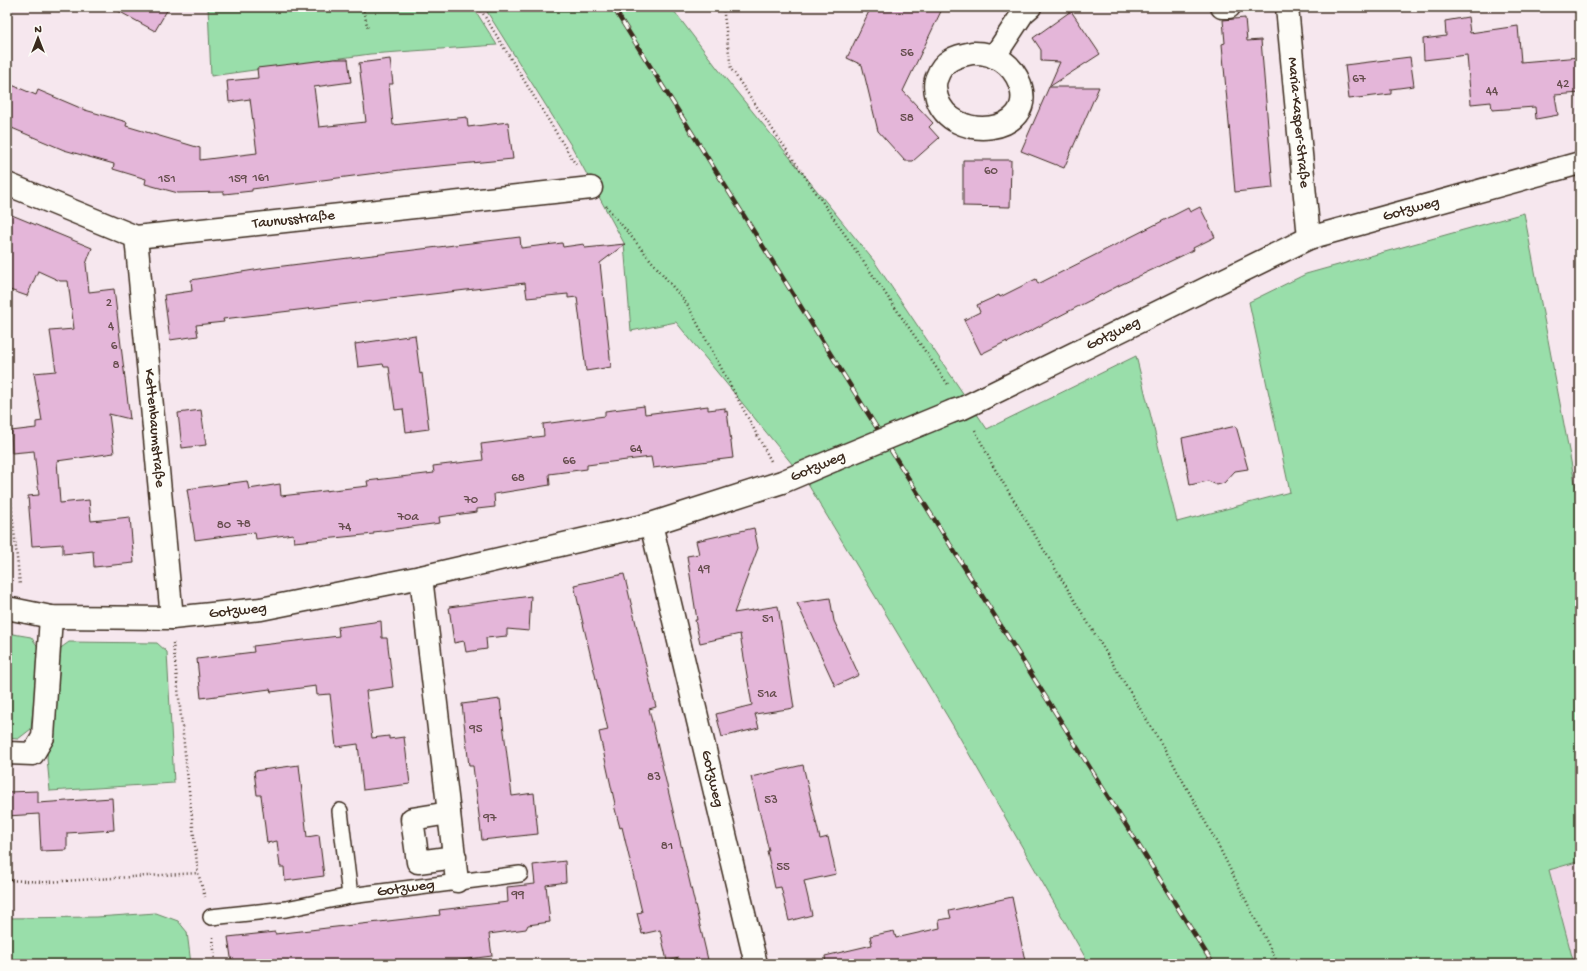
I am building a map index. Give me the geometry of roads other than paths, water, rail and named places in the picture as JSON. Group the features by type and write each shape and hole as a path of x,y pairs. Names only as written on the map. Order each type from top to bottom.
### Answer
{"street":[{"path":"994,57 1023,13 1030,7"},
{"path":"1222,7 1229,7"},
{"name":"Maria-Kasper-Straße","path":"1287,7 1309,238"},
{"name":"Gotzweg","path":"15,610 51,617 172,618 261,609 421,577 651,524 782,482 958,409 1309,238 1580,163"},
{"name":"Taunusstraße","path":"7,184 136,237 591,188"},
{"name":"Kettenbaumstraße","path":"136,237 172,618"},
{"name":"Gotzweg","path":"651,524 756,964"},
{"path":"421,577 457,881"},
{"path":"7,753 33,754 42,737 51,617"},
{"name":"Gotzweg","path":"449,813 412,818 418,862 455,857"}],"lane":[{"path":"340,811 350,896"},
{"name":"Gotzweg","path":"211,917 286,909 350,896 520,874"}],"railway":[{"path":"613,7 1213,964"}]}
